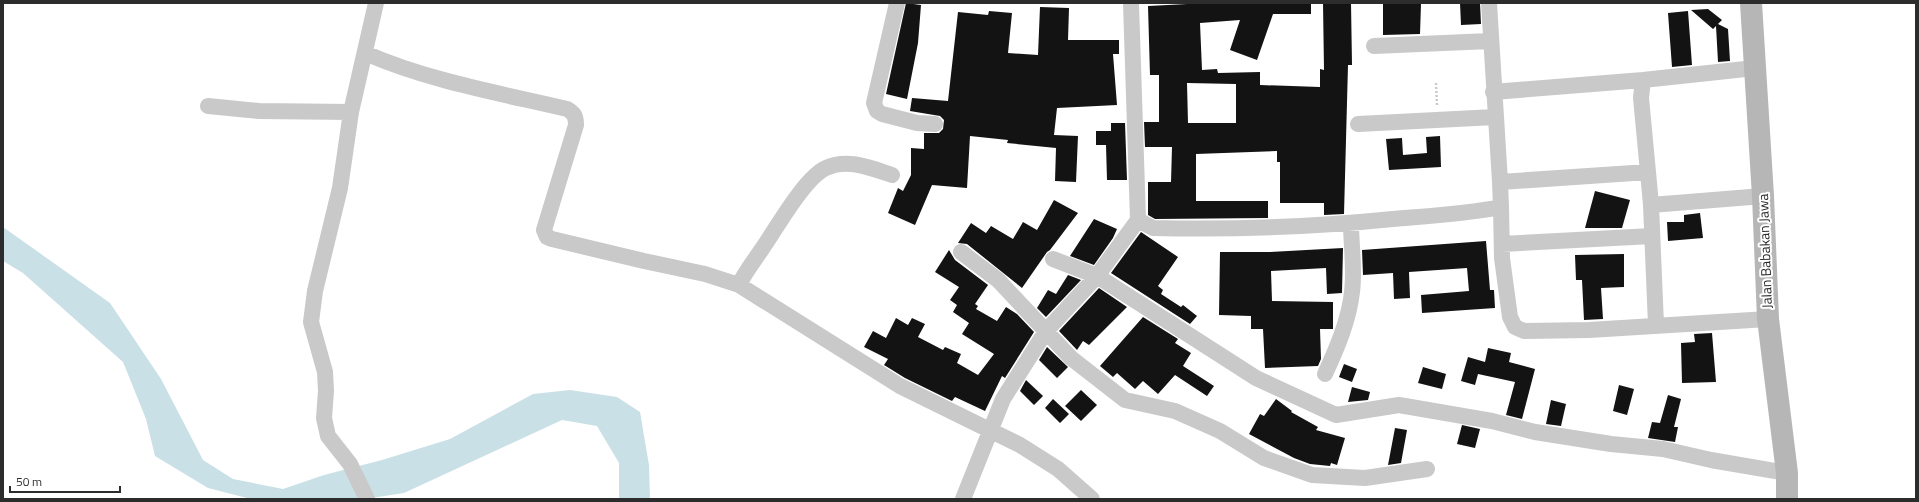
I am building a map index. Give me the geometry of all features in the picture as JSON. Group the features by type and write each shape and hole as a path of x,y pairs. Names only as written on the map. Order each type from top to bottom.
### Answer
{"street":[{"path":"367,499 350,464 328,436 325,427 325,372 311,322 315,291 340,188 351,112 376,3"},
{"path":"897,3 874,103 877,111 882,114 917,122 935,124"},
{"path":"963,499 1003,399 1046,331 1097,276 1138,220 1131,3"},
{"path":"1489,3 1493,92 1500,182 1502,244 1510,317 1515,327 1524,331 1589,330 1768,319"},
{"name":"Jalan Babakan Jawa","path":"1751,3 1763,196 1768,319 1787,473 1787,499"},
{"path":"1374,46 1490,41"},
{"path":"365,53 397,67 434,78 567,109 573,113 576,117 576,125 544,230 547,236 552,239 629,258 705,274 739,285 900,386 1020,445 1058,469 1090,498"},
{"path":"1493,92 1643,80 1755,68"},
{"path":"1643,80 1641,98 1651,205 1656,325"},
{"path":"208,106 259,111 351,112"},
{"path":"1358,124 1495,117"},
{"path":"739,285 784,215 815,176 825,168 848,164 862,165 892,175"},
{"path":"1500,182 1648,172"},
{"path":"1651,205 1763,196"},
{"path":"1138,220 1153,228 1269,228 1351,223 1476,212 1501,207"},
{"path":"1325,374 1336,352 1350,306 1353,274 1351,223"},
{"path":"1502,244 1652,236"},
{"path":"961,252 998,280 1071,358 1125,400 1175,411 1220,431 1264,458 1312,475 1365,478 1427,469"},
{"path":"1053,259 1097,276 1256,378 1336,415 1399,405 1492,421 1534,432 1611,444 1663,449 1710,460 1787,473"}],"path":[{"path":"1436,83 1438,119"}],"water":[{"path":"3,227 110,303 161,379 203,460 233,479 283,489 324,475 382,460 450,439 533,394 570,390 617,397 640,412 649,465 650,499 619,499 619,463 597,426 562,420 404,493 365,499 251,499 208,488 155,456 146,419 123,362 23,273 3,261"}],"building":[{"path":"906,3 921,5 918,43 907,99 886,94"},
{"path":"1207,3 1311,3 1311,14 1273,14 1257,60 1230,50 1240,20 1200,23 1202,70 1217,69 1218,73 1260,72 1260,85 1320,87 1320,69 1324,70 1323,3 1351,3 1352,65 1348,65 1344,214 1324,215 1324,203 1280,203 1280,162 1277,162 1277,151 1196,154 1196,201 1268,201 1268,218 1155,219 1148,215 1148,182 1171,182 1172,147 1145,147 1144,122 1159,122 1159,75 1150,75 1148,6","holes":["1187,83 1236,84 1236,123 1188,123"]},
{"path":"1460,3 1480,3 1481,24 1461,25"},
{"path":"1383,4 1421,4 1420,34 1383,35"},
{"path":"1040,7 1069,8 1068,40 1119,40 1119,54 1113,54 1117,105 1057,108 1054,135 1078,136 1076,182 1055,181 1056,148 1007,143 1008,140 970,136 967,188 932,185 915,225 888,213 898,188 903,191 911,175 911,148 924,149 924,133 939,133 943,129 944,120 940,116 910,111 912,98 948,101 958,12 988,15 989,11 1012,13 1008,53 1038,55"},
{"path":"1708,9 1722,20 1718,24 1728,29 1730,61 1718,62 1716,26 1713,29 1691,10"},
{"path":"1688,11 1692,65 1672,67 1668,13"},
{"path":"1111,123 1125,123 1127,180 1107,180 1106,145 1096,145 1096,131 1111,131"},
{"path":"1440,136 1441,167 1389,170 1386,139 1402,138 1403,155 1427,153 1426,137"},
{"path":"1595,191 1630,200 1622,228 1585,228"},
{"path":"1054,200 1078,213 1047,252 1022,288 967,244 958,243 971,223 986,233 991,226 1013,239 1023,222 1037,230"},
{"path":"1700,213 1703,238 1668,241 1667,222 1684,222 1684,215"},
{"path":"1094,219 1117,229 1113,238 1094,265 1070,256"},
{"path":"1141,232 1178,257 1158,286 1163,290 1161,294 1181,307 1183,305 1197,316 1190,324 1111,273"},
{"path":"1486,241 1490,290 1494,290 1495,308 1422,313 1421,295 1469,291 1467,268 1409,272 1410,298 1394,299 1393,273 1363,275 1362,250"},
{"path":"1343,248 1342,293 1327,294 1326,268 1271,271 1272,301 1333,302 1333,329 1320,329 1321,359 1318,366 1265,368 1263,329 1251,329 1251,316 1219,315 1220,252 1270,252"},
{"path":"949,250 955,260 988,285 975,304 978,306 976,309 997,321 1006,307 1017,314 1034,332 1005,378 1002,376 985,411 955,397 952,401 905,378 884,365 888,359 864,347 873,331 886,338 896,318 908,325 912,318 925,324 918,337 943,350 945,347 961,354 957,363 978,375 994,354 962,334 969,323 953,312 957,305 950,300 959,287 935,272"},
{"path":"1624,254 1624,287 1601,288 1603,319 1584,320 1582,280 1576,280 1575,255"},
{"path":"1068,275 1081,280 1046,317 1037,308 1048,290 1056,294"},
{"path":"1099,288 1127,307 1089,345 1083,341 1077,350 1059,331"},
{"path":"1143,317 1178,339 1175,343 1191,353 1183,366 1214,386 1207,396 1175,375 1158,394 1143,381 1135,389 1117,373 1113,377 1100,366"},
{"path":"1712,333 1716,382 1682,383 1681,343 1695,342 1694,334"},
{"path":"1047,347 1068,367 1057,378 1039,360"},
{"path":"1488,348 1511,353 1509,362 1535,369 1522,419 1506,415 1515,382 1478,374 1475,385 1461,381 1468,357 1485,362"},
{"path":"1344,364 1357,369 1352,382 1339,377"},
{"path":"1423,367 1446,374 1442,389 1418,383"},
{"path":"1026,380 1043,396 1034,405 1020,391"},
{"path":"1619,385 1634,389 1627,415 1613,411"},
{"path":"1352,387 1370,392 1368,400 1348,402"},
{"path":"1081,390 1097,405 1081,421 1065,406"},
{"path":"1668,395 1681,399 1674,427 1678,427 1675,442 1648,438 1652,422 1660,423"},
{"path":"1053,399 1069,414 1060,423 1045,408"},
{"path":"1276,399 1292,411 1291,412 1318,427 1316,430 1345,438 1337,465 1331,463 1330,466 1310,464 1294,458 1249,434 1260,414 1264,416"},
{"path":"1551,400 1566,404 1561,426 1546,424"},
{"path":"1462,425 1480,429 1475,448 1457,444"},
{"path":"1395,428 1407,430 1401,463 1388,465"}]}
